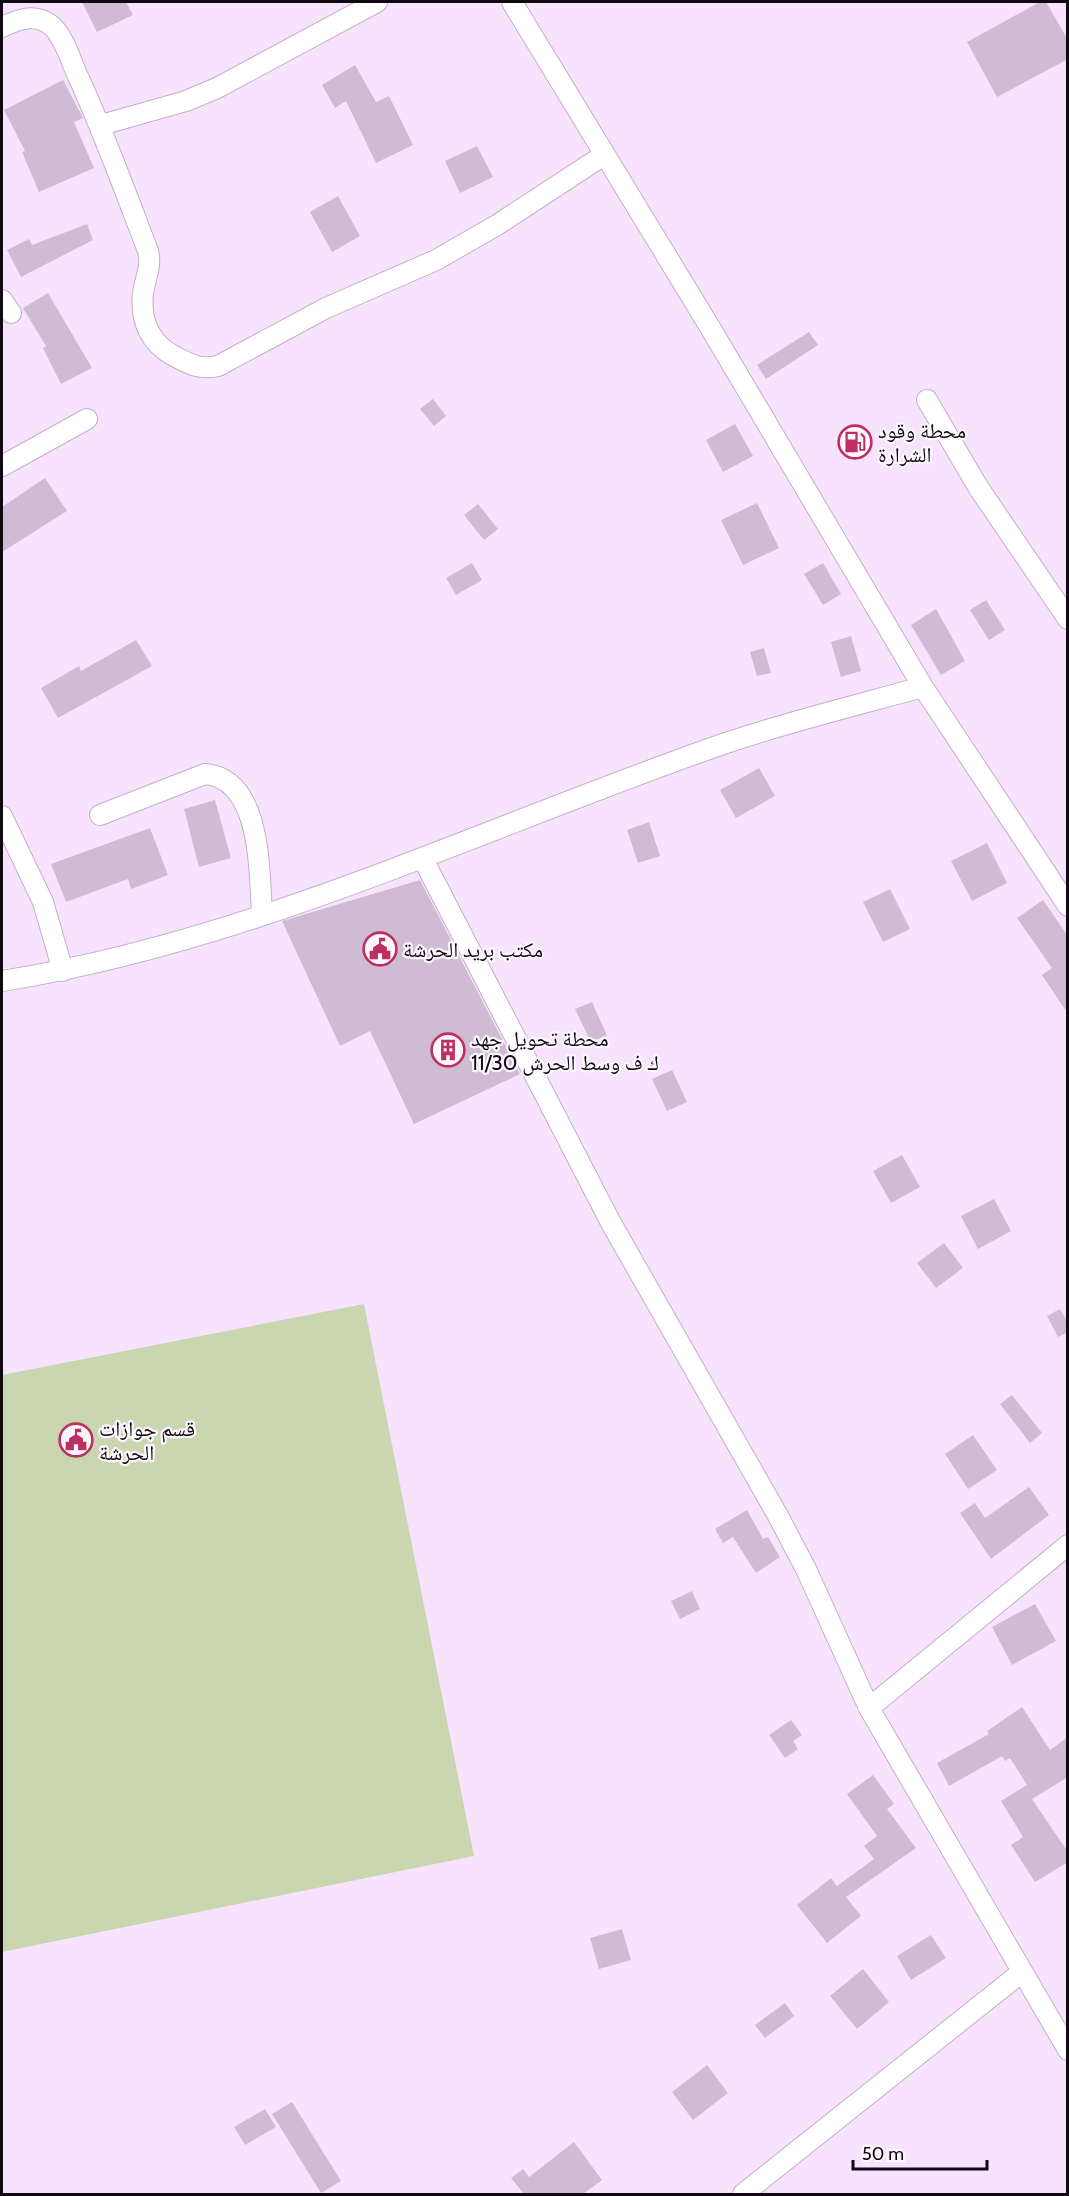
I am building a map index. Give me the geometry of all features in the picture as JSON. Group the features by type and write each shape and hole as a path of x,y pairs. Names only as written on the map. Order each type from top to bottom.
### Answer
{"street":[{"path":"101,125 186,100 217,87 377,2"},
{"path":"512,2 711,329 923,687 1068,906"},
{"path":"2,27 24,18 38,18 53,27 63,42 101,125 149,258 143,295 147,328 153,340 166,351 195,367 205,369 218,366 326,308 435,260 497,225 604,155"},
{"path":"927,400 978,488 1068,619"},
{"path":"2,466 87,419"},
{"path":"2,981 63,971 164,945 262,914 423,859 726,743 923,687"},
{"path":"100,815 205,774 220,775 238,792 252,820 259,866 262,914"},
{"path":"2,816 43,902 63,971"},
{"path":"423,859 611,1222 806,1569 869,1708 1068,2050"},
{"path":"869,1708 1068,1545"},
{"path":"743,2194 1022,1972"}],"green space":[{"path":"364,1304 474,1856 2,1952 2,1375"}],"building":[{"path":"82,2 126,2 133,15 97,32"},
{"path":"1040,2 1046,2 1068,40 1068,59 997,97 967,42"},
{"path":"355,65 376,102 389,96 413,145 376,163 346,101 335,108 322,85"},
{"path":"63,80 83,118 74,122 94,168 39,192 22,152 25,151 4,110"},
{"path":"477,146 493,177 460,193 445,161"},
{"path":"338,196 360,236 332,252 310,212"},
{"path":"87,224 93,240 21,277 7,250 29,239 32,245"},
{"path":"48,293 92,368 61,384 43,348 46,346 23,308"},
{"path":"809,332 818,345 766,379 757,365"},
{"path":"433,399 446,416 434,426 420,409"},
{"path":"735,424 753,456 723,472 706,440"},
{"path":"45,478 67,511 2,552 2,507"},
{"path":"757,503 779,548 743,565 721,520"},
{"path":"478,504 498,529 484,540 464,515"},
{"path":"472,563 482,580 456,595 446,578"},
{"path":"823,563 841,594 823,605 804,574"},
{"path":"986,600 1005,630 989,640 970,610"},
{"path":"936,609 965,661 941,675 911,625"},
{"path":"851,636 861,671 841,677 831,642"},
{"path":"136,640 152,666 58,718 41,688 79,666 81,671"},
{"path":"764,648 771,673 757,676 750,652"},
{"path":"759,768 775,796 736,818 720,790"},
{"path":"215,800 231,858 199,867 184,809"},
{"path":"649,822 660,856 638,863 627,830"},
{"path":"150,828 168,875 131,889 128,879 66,902 51,864"},
{"path":"987,843 1007,883 972,901 951,861"},
{"name":"مكتب بريد الحرشة","path":"420,880 520,1074 414,1124 370,1031 340,1046 282,921"},
{"path":"890,889 910,929 883,942 863,902"},
{"path":"1043,900 1068,936 1068,1014 1042,975 1052,968 1017,918"},
{"path":"592,1002 607,1035 591,1042 575,1009"},
{"path":"672,1070 687,1102 667,1111 652,1079"},
{"path":"902,1155 920,1187 891,1203 873,1171"},
{"path":"994,1199 1011,1231 978,1249 961,1216"},
{"path":"944,1243 963,1268 936,1288 917,1263"},
{"path":"1060,1309 1068,1323 1068,1332 1058,1337 1047,1316"},
{"path":"1012,1395 1042,1433 1030,1443 1000,1404"},
{"path":"973,1435 997,1470 968,1489 945,1454"},
{"path":"1029,1487 1049,1515 991,1559 960,1513 975,1503 985,1518"},
{"path":"747,1510 763,1539 768,1537 780,1557 756,1573 733,1537 723,1543 715,1529"},
{"path":"692,1591 700,1609 680,1619 671,1601"},
{"path":"1035,1604 1056,1641 1012,1665 992,1627"},
{"path":"1022,1707 1050,1750 1068,1737 1068,1777 1032,1799 1068,1852 1068,1862 1035,1882 1011,1845 1023,1837 1001,1801 1027,1785 1010,1758 1005,1761 1002,1756 949,1786 937,1763 989,1734 987,1731"},
{"path":"791,1720 802,1735 793,1741 798,1749 785,1758 769,1735"},
{"path":"873,1775 894,1804 887,1809 916,1848 846,1897 861,1916 827,1943 797,1905 831,1878 837,1886 874,1859 864,1846 877,1836 847,1794"},
{"path":"622,1929 631,1960 599,1969 590,1938"},
{"path":"931,1935 946,1958 911,1980 897,1956"},
{"path":"863,1969 889,2002 857,2029 830,1996"},
{"path":"785,2003 794,2016 765,2038 755,2025"},
{"path":"707,2065 728,2093 693,2120 672,2092"},
{"path":"292,2102 341,2181 321,2193 272,2114"},
{"path":"265,2109 276,2127 245,2145 234,2127"},
{"path":"574,2142 602,2180 583,2194 524,2194 511,2178 523,2169 529,2177"}],"place":[{"name":"محطة وقود الشرارة","path":"855,442"},
{"name":"مكتب بريد الحرشة","path":"380,949"},
{"name":"محطة تحويل جهد 11/30 ك ف وسط الحرش","path":"448,1050"},
{"name":"قسم جوازات الحرشة","path":"76,1440"}]}
